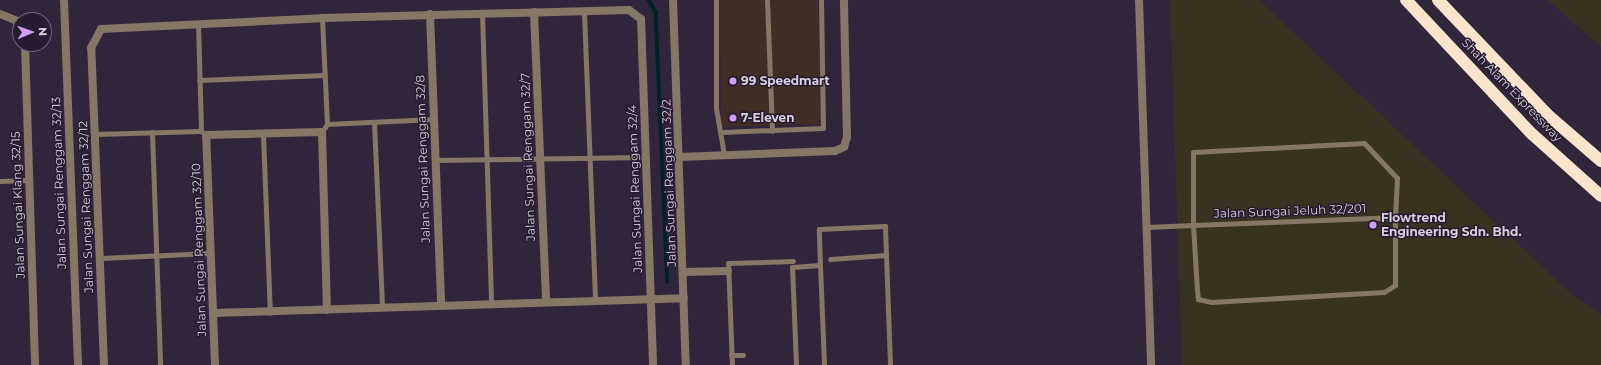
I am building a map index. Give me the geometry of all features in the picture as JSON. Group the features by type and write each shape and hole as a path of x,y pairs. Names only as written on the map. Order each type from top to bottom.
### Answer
{"highway":[{"name":"Shah Alam Expressway","path":"1406,0 1532,134 1601,196"},
{"name":"Shah Alam Expressway","path":"1438,0 1548,116 1601,161"}],"street":[{"name":"Jalan Sungai Renggam 32/13","path":"64,0 78,365"},
{"name":"Jalan Sungai Renggam 32/2","path":"673,0 680,157 686,365"},
{"path":"680,157 835,151 844,147 847,137 844,0"},
{"path":"1139,0 1151,365"},
{"name":"Jalan Sungai Renggam 32/4","path":"584,12 630,10 637,13 641,19 653,365"},
{"name":"Jalan Sungai Renggam 32/7","path":"534,12 546,301"},
{"path":"198,23 430,14 584,12"},
{"path":"2,14 12,18"},
{"name":"Jalan Sungai Renggam 32/8","path":"430,14 441,303"},
{"name":"Jalan Sungai Renggam 32/12","path":"104,365 91,48 101,29 198,23"},
{"name":"Jalan Sungai Klang 32/15","path":"25,52 35,365"},
{"path":"204,133 263,134 322,132 327,310"},
{"name":"Jalan Sungai Renggam 32/10","path":"204,133 211,253 215,365"},
{"path":"684,272 728,271"},
{"path":"213,313 270,313 382,308 441,303 684,298"}],"lane":[{"path":"716,0 716,108 722,132 724,155"},
{"path":"767,0 772,131"},
{"path":"722,132 823,128 821,0"},
{"path":"584,12 595,300"},
{"path":"482,13 491,302"},
{"path":"322,18 327,124 322,132"},
{"path":"95,134 152,132 204,133 199,80 198,23"},
{"path":"199,80 325,75"},
{"path":"327,124 434,120"},
{"path":"374,122 382,308"},
{"path":"152,132 160,365"},
{"path":"263,134 270,313"},
{"path":"1364,143 1397,178 1395,217 1395,285 1384,292 1211,302 1198,299 1193,225 1192,163 1193,152 1197,149 1364,143"},
{"path":"435,160 541,157 590,159 646,157"},
{"path":"0,181 29,180"},
{"name":"Jalan Sungai Jeluh 32/201","path":"1147,227 1395,217"},
{"path":"824,365 820,229 885,226 890,365"},
{"path":"100,258 211,253"},
{"path":"830,259 886,255"},
{"path":"732,365 728,263 793,261"},
{"path":"796,365 792,267 820,265"},
{"path":"732,355 743,355"}],"shaded area":[{"path":"720,0 818,0 822,124 724,127 721,120"},
{"path":"1170,0 1259,0 1567,290 1601,315 1601,365 1182,365"},
{"path":"1548,0 1601,0 1601,47"}],"waterway":[{"path":"649,0 656,12 668,282"}],"place":[{"name":"99 Speedmart","path":"733,81"},
{"name":"7-Eleven","path":"733,118"},
{"name":"Flowtrend Engineering Sdn. Bhd.","path":"1373,225"}]}
